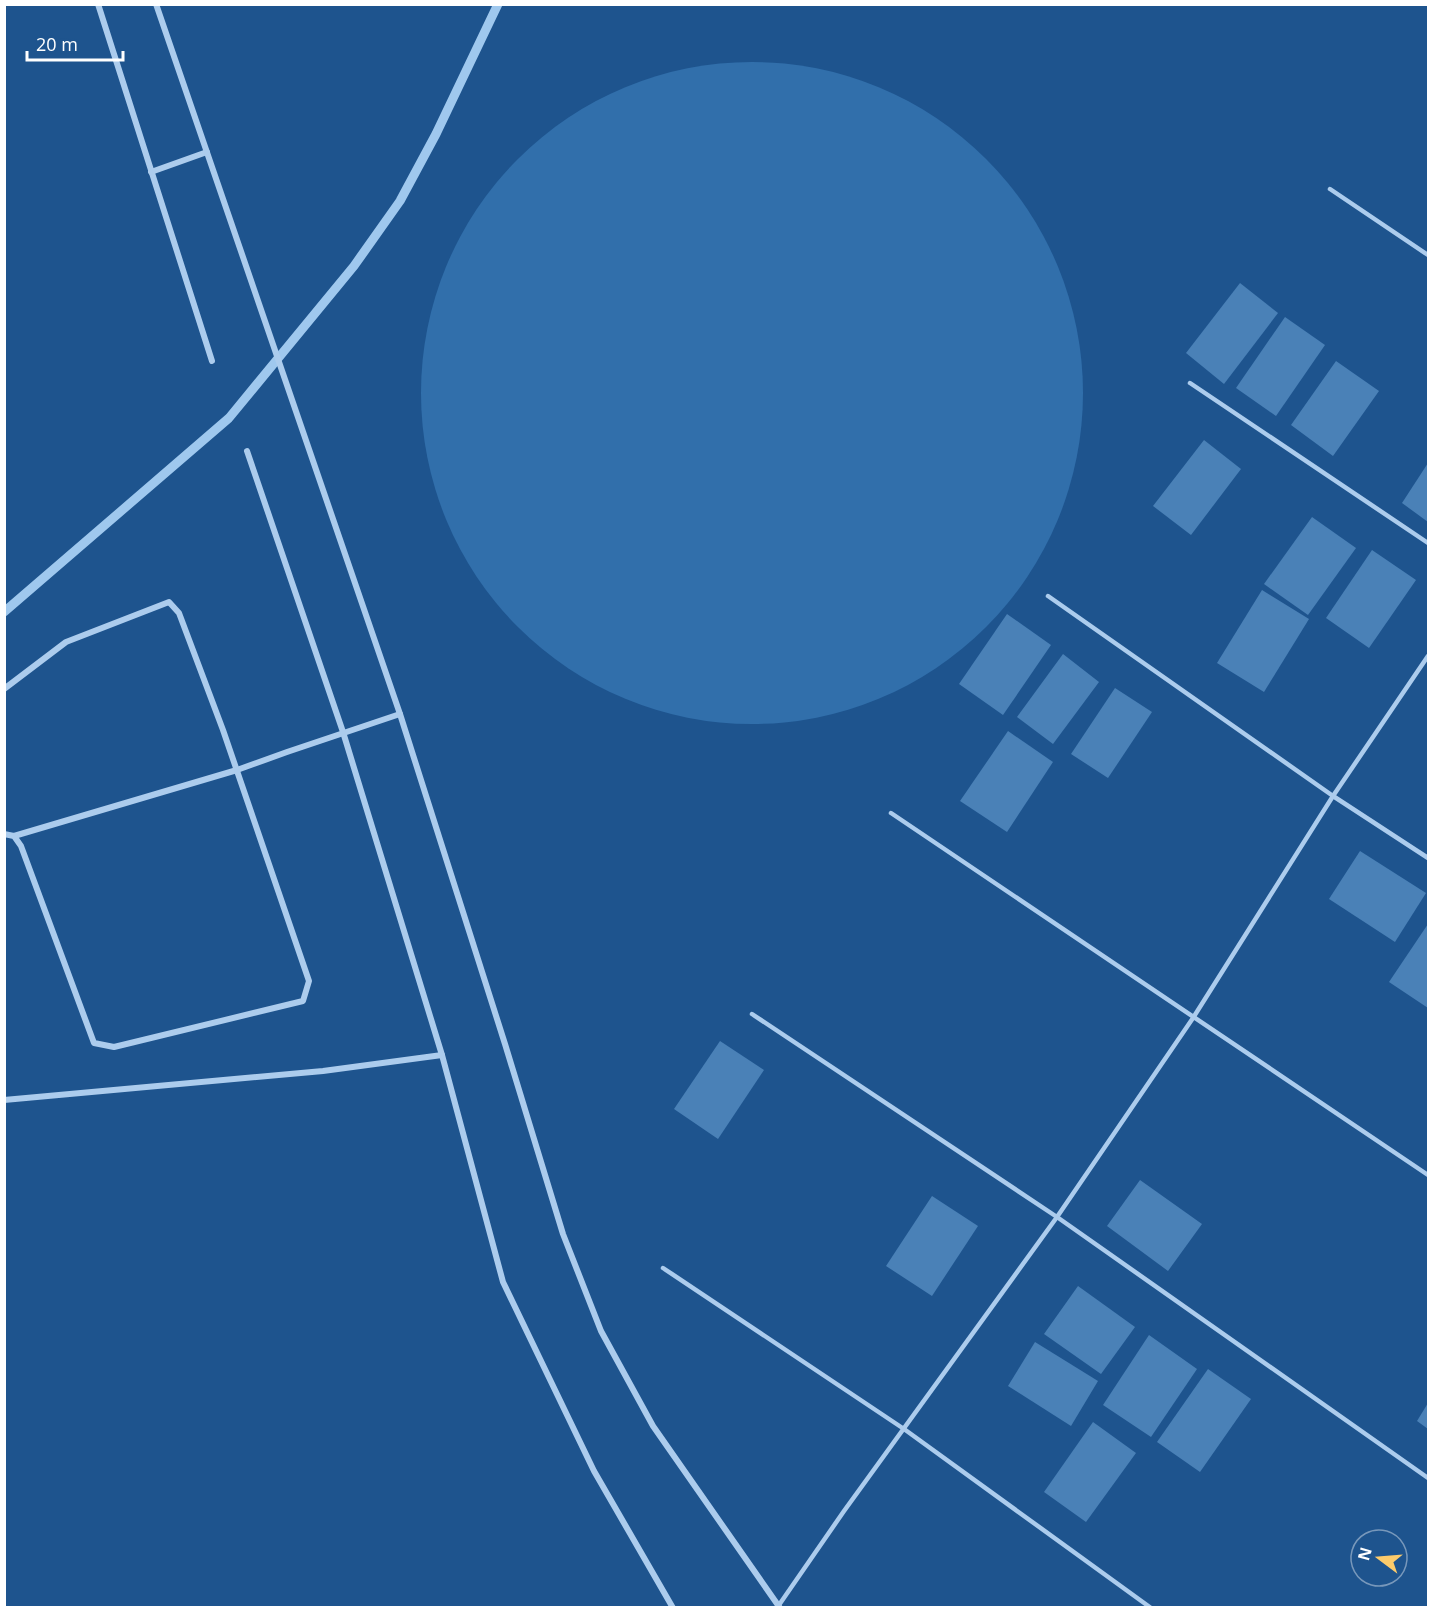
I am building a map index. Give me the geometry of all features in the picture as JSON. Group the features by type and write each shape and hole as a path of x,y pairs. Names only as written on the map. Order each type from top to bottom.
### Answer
{"street":[{"path":"98,4 212,361"},
{"path":"156,4 400,714 563,1234 601,1331 653,1426 779,1606"},
{"path":"151,172 207,152"},
{"path":"247,452 343,732 442,1055 503,1282 594,1471 673,1608"},
{"path":"4,689 66,642 169,602 179,613 237,770 309,981 303,1001 114,1047 94,1042 21,846 14,836"},
{"path":"4,834 14,836 237,770 400,714"},
{"path":"4,1100 323,1071 442,1055"}],"lane":[{"path":"1330,189 1428,255"},
{"path":"1190,383 1428,543"},
{"path":"1048,596 1333,796 1428,858"},
{"path":"779,1606 844,1511 1057,1217 1193,1018 1333,796 1428,656"},
{"path":"891,813 1428,1175"},
{"path":"752,1014 1057,1217 1428,1478"},
{"path":"663,1268 904,1430 1151,1608"}],"shaded area":[{"path":"752,62 817,68 879,87 936,118 986,159 1027,209 1058,266 1077,328 1083,393 1077,458 1058,520 1027,577 986,627 936,668 879,699 817,718 752,724 687,718 625,699 568,668 518,627 477,577 446,520 427,458 421,393 427,328 446,266 477,209 518,159 568,118 625,87 687,68"}],"building":[{"path":"1240,283 1278,313 1224,384 1186,353"},
{"path":"1285,317 1325,345 1276,416 1236,388"},
{"path":"1336,361 1379,391 1333,456 1291,425"},
{"path":"1204,440 1241,469 1191,535 1153,506"},
{"path":"1428,463 1428,522 1402,503"},
{"path":"1312,517 1356,548 1308,615 1264,584"},
{"path":"1372,550 1416,580 1369,648 1326,618"},
{"path":"1262,590 1309,619 1264,692 1217,663"},
{"path":"1007,614 1051,645 1003,715 959,684"},
{"path":"1063,654 1099,682 1053,744 1017,717"},
{"path":"1115,688 1152,712 1108,778 1071,754"},
{"path":"1008,731 1053,762 1007,832 960,801"},
{"path":"1360,851 1426,893 1395,942 1329,899"},
{"path":"1428,924 1428,1008 1389,982"},
{"path":"720,1041 764,1070 718,1139 674,1109"},
{"path":"1140,1180 1202,1224 1168,1271 1107,1226"},
{"path":"932,1196 978,1226 932,1296 886,1266"},
{"path":"1078,1286 1135,1327 1101,1374 1044,1334"},
{"path":"1149,1335 1197,1369 1151,1437 1103,1405"},
{"path":"1035,1342 1098,1381 1071,1426 1008,1386"},
{"path":"1208,1369 1251,1399 1200,1472 1157,1442"},
{"path":"1428,1403 1428,1429 1417,1421"},
{"path":"1093,1422 1136,1453 1086,1522 1044,1492"}],"waterway":[{"path":"4,612 229,418 354,266 400,201 436,134 498,4"}]}
